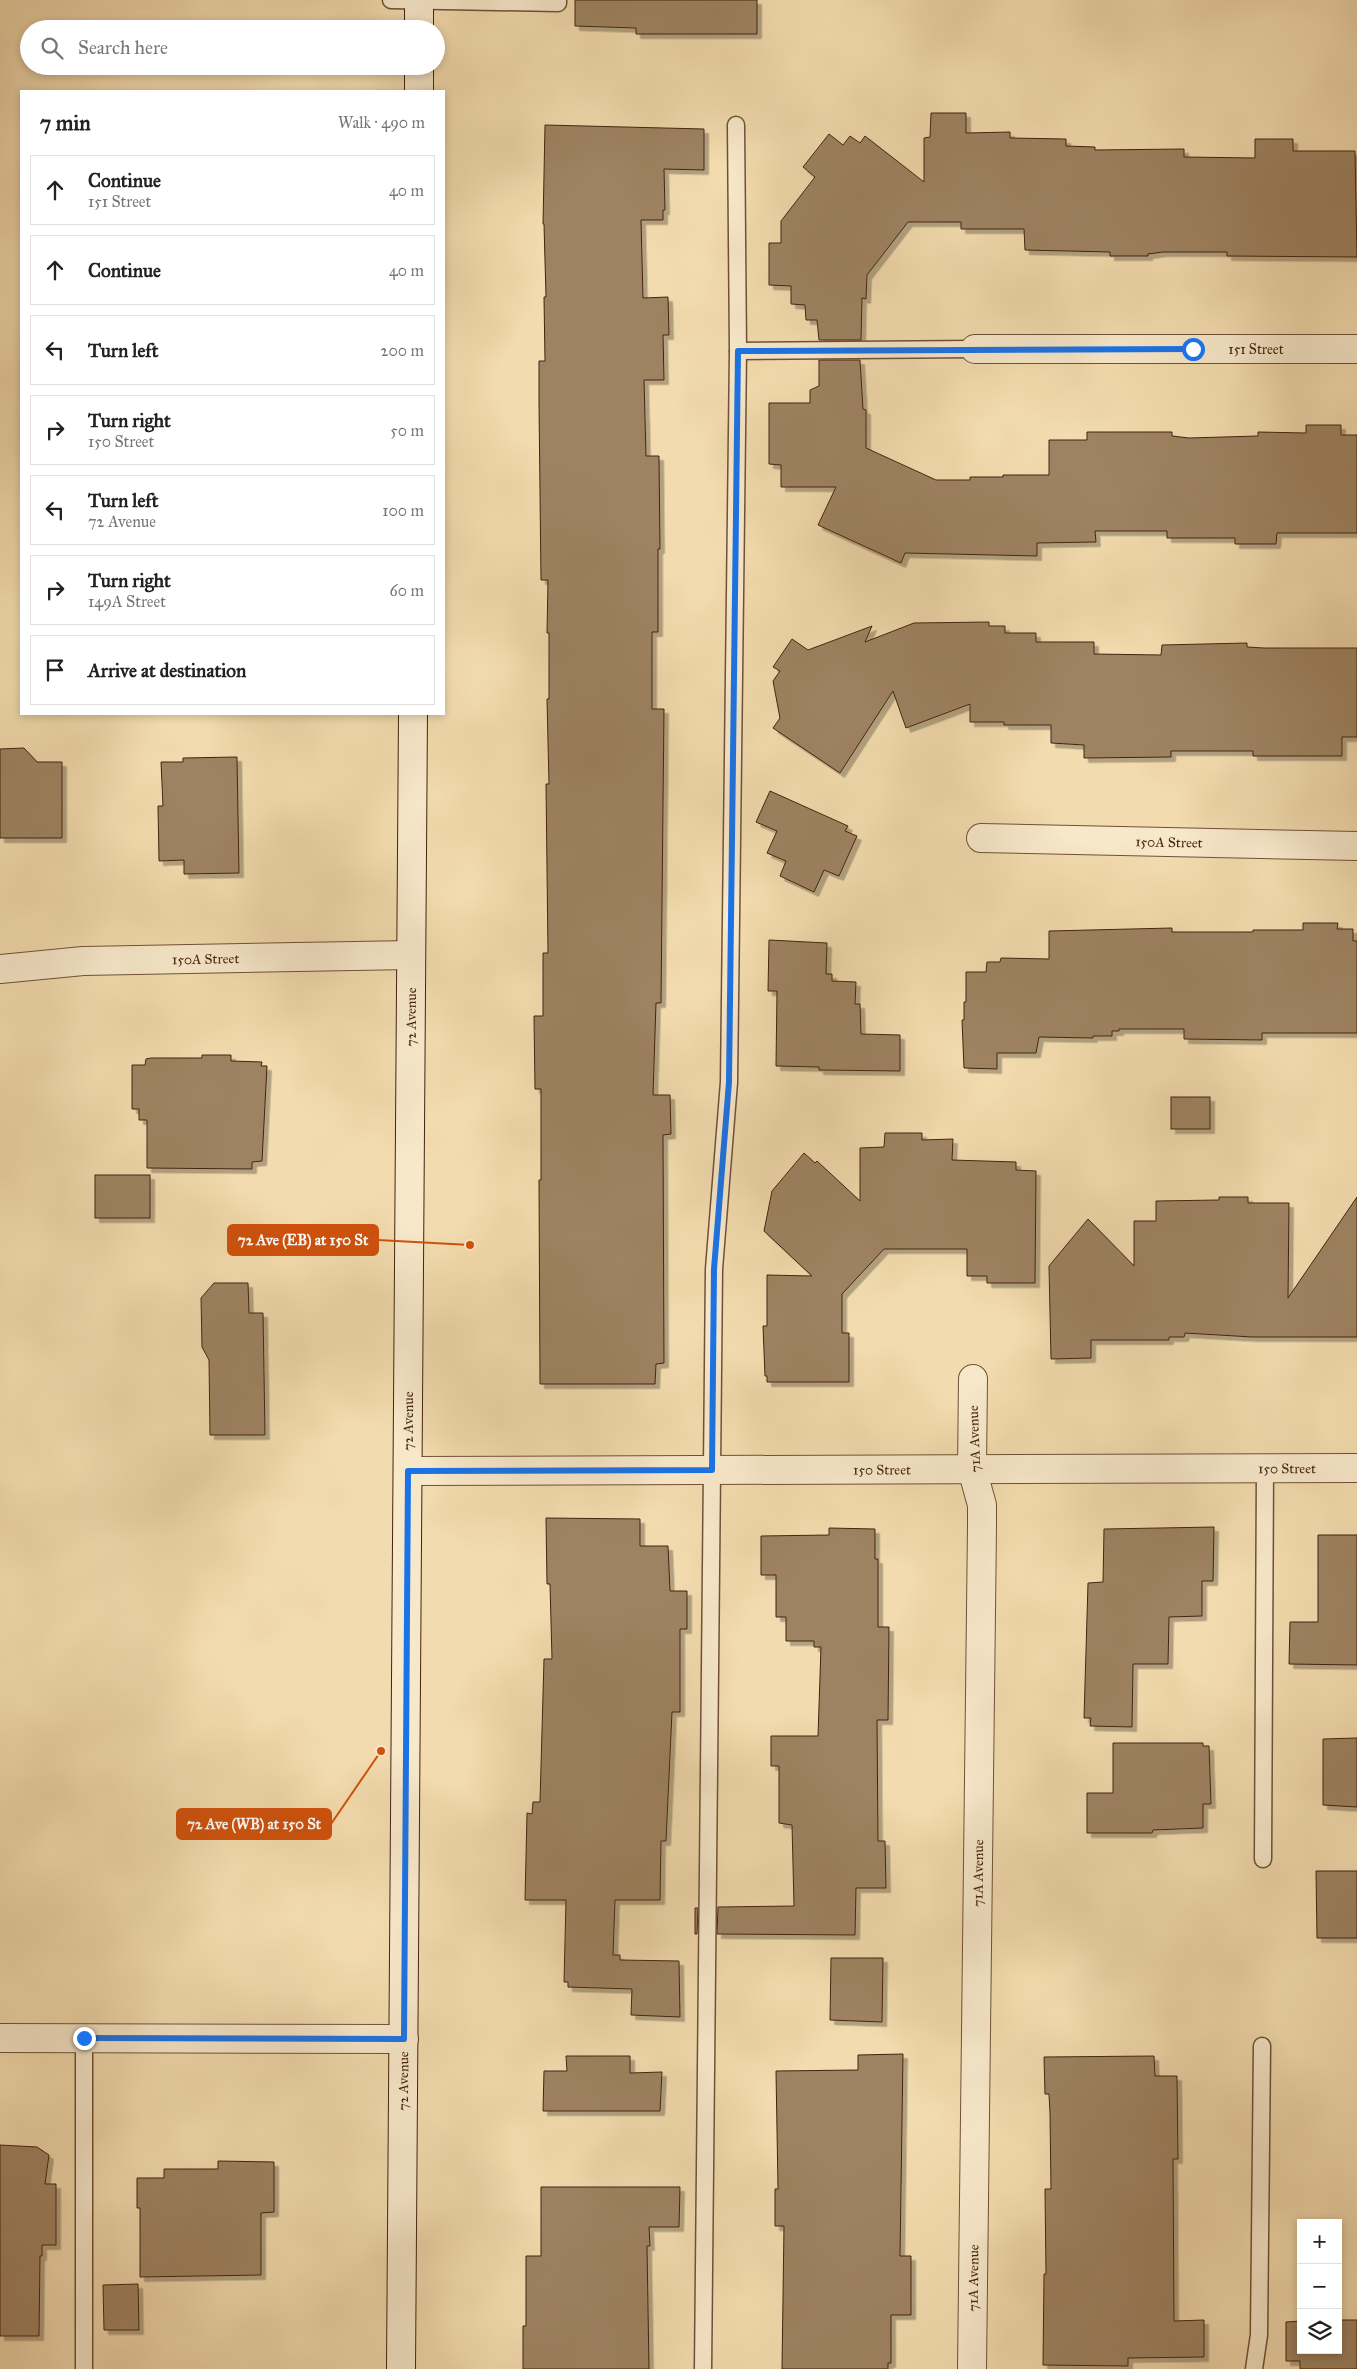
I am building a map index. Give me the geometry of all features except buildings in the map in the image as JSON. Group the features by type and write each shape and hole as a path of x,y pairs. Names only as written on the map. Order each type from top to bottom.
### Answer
{"street":[{"path":"419,0 419,20"},
{"path":"419,75 419,90"},
{"name":"151 Street","path":"976,349 1357,349"},
{"name":"72 Avenue","path":"401,2369 413,715"},
{"name":"150A Street","path":"981,838 1357,846"},
{"name":"150A Street","path":"0,969 83,961 411,956"},
{"name":"71A Avenue","path":"972,2369 982,1526 982,1505 972,1468 973,1379"},
{"name":"150 Street","path":"408,1471 1357,1468"},
{"path":"0,2038 404,2039"}],"lane":[{"path":"391,0 558,3 558,0"},
{"path":"703,2369 714,1269 729,1082 738,351 736,125"},
{"path":"738,351 976,349"},
{"path":"1263,1859 1265,1468"},
{"path":"84,2038 84,2369"},
{"path":"1254,2369 1259,2335 1262,2046"}],"place":[{"name":"72 Ave (EB) at 150 St","path":"470,1245"},
{"name":"72 Ave (WB) at 150 St","path":"381,1751"}],"route":[{"path":"84,2038 404,2039 408,1471 712,1470 714,1269 729,1082 738,351 1193,349"}]}
